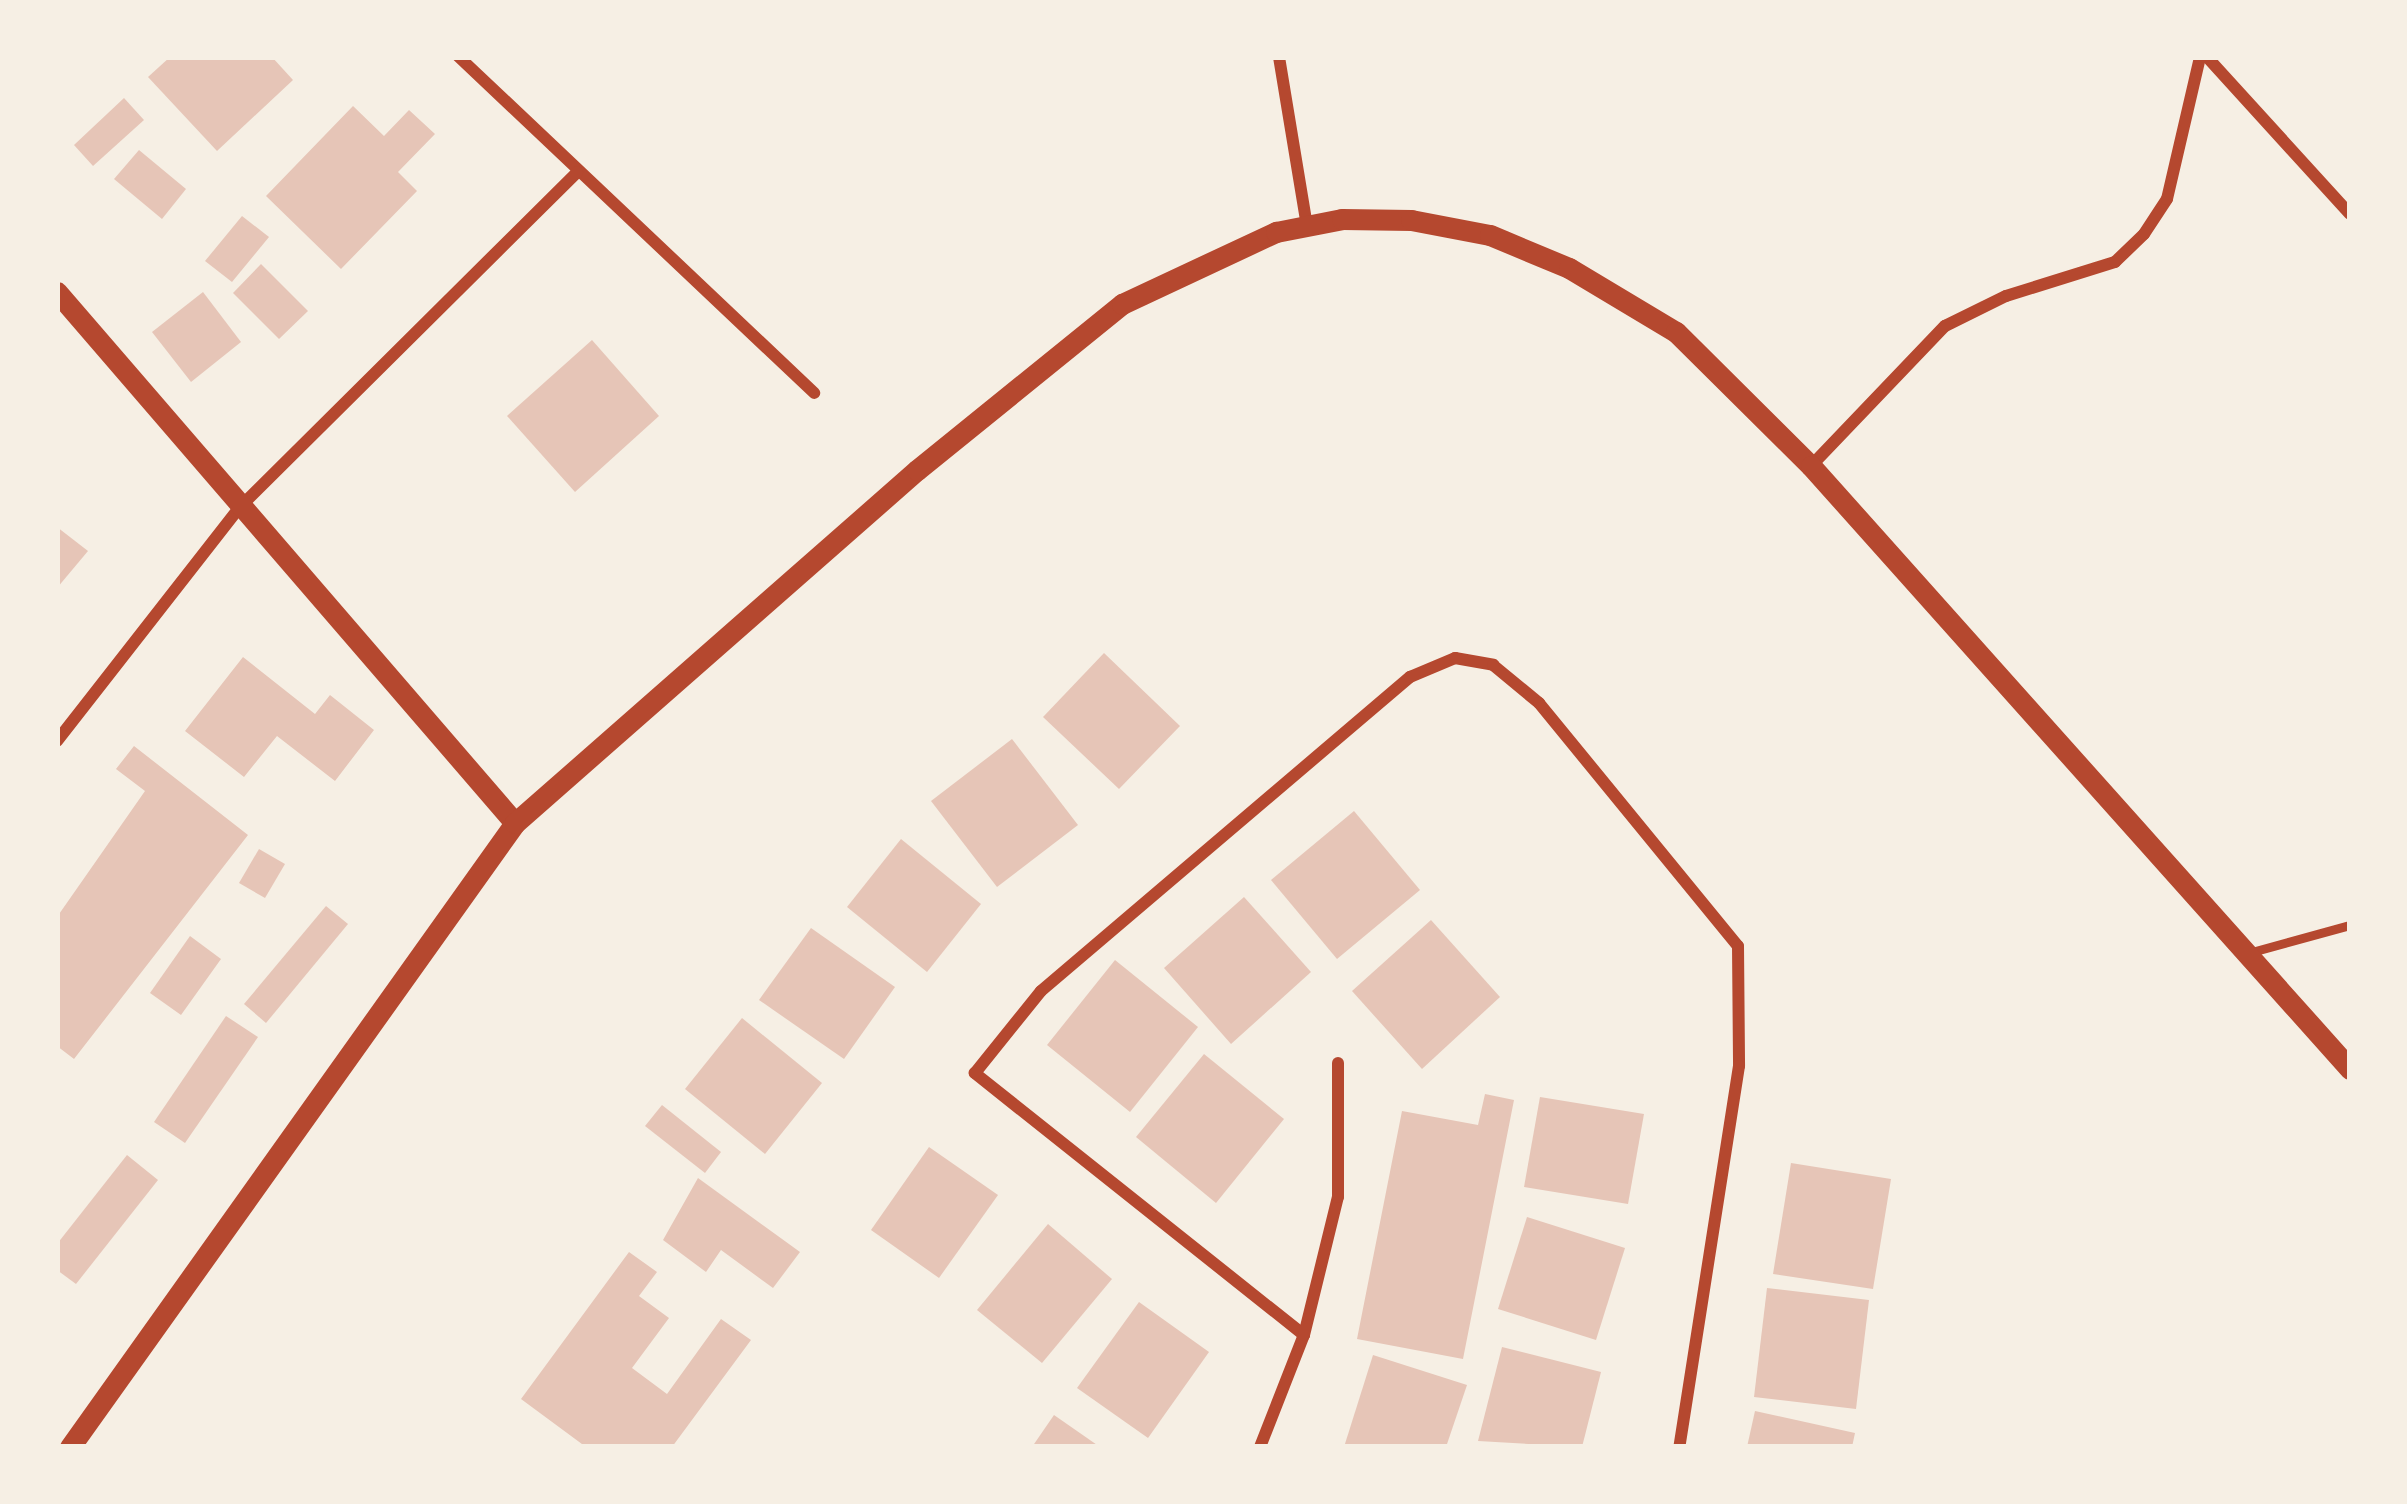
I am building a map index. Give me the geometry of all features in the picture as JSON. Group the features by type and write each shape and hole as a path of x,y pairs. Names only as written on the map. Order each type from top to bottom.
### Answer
{"street":[{"path":"459,57 814,393"},
{"path":"1279,57 1306,226"},
{"path":"1811,466 1945,326 2006,296 2115,262 2144,234 2167,199 2204,57"},
{"path":"2204,57 2350,214"},
{"path":"57,741 238,509 578,172"},
{"path":"70,1447 515,823 917,470 1122,304 1198,263 1306,226 1411,220 1490,235 1569,268 1676,332 1811,466 2350,1069"},
{"path":"57,292 238,509 515,823"},
{"path":"1304,1335 975,1073 1041,991 1410,677 1455,658 1493,665 1539,704 1738,946 1739,1066 1679,1447"},
{"path":"1260,1447 1304,1335 1338,1197 1338,1064"}],"lane":[{"path":"2248,953 2350,925"}],"building":[{"path":"170,57 272,57 293,80 217,151 148,77"},
{"path":"124,98 144,120 93,166 74,145"},
{"path":"353,106 384,136 409,110 435,134 398,172 417,191 341,269 266,196"},
{"path":"139,150 186,189 162,219 114,179"},
{"path":"242,216 269,237 232,282 205,261"},
{"path":"261,264 308,311 279,339 233,293"},
{"path":"203,292 241,342 191,382 152,332"},
{"path":"592,340 659,416 575,492 507,416"},
{"path":"57,527 88,551 57,588"},
{"path":"1104,653 1180,726 1119,789 1043,717"},
{"path":"243,657 315,714 330,695 374,730 335,781 277,736 244,777 185,731"},
{"path":"1012,739 1078,825 997,887 931,801"},
{"path":"134,746 248,835 74,1059 57,1046 57,917 145,791 116,769"},
{"path":"1354,811 1420,890 1337,959 1271,880"},
{"path":"901,839 981,904 927,972 847,907"},
{"path":"259,849 285,864 265,898 239,883"},
{"path":"1244,897 1311,972 1231,1044 1164,968"},
{"path":"326,906 348,924 266,1023 244,1004"},
{"path":"1431,920 1500,997 1422,1069 1352,991"},
{"path":"811,928 895,987 844,1059 759,1000"},
{"path":"190,936 221,959 181,1015 150,993"},
{"path":"1115,960 1198,1027 1130,1112 1047,1045"},
{"path":"226,1016 258,1037 185,1143 154,1122"},
{"path":"742,1018 822,1083 765,1154 685,1089"},
{"path":"1204,1054 1284,1119 1216,1203 1136,1137"},
{"path":"1485,1094 1514,1100 1463,1359 1357,1339 1402,1111 1478,1125"},
{"path":"1540,1097 1644,1114 1628,1204 1524,1187"},
{"path":"662,1105 721,1152 705,1173 645,1126"},
{"path":"929,1147 998,1195 939,1278 871,1230"},
{"path":"127,1155 158,1180 76,1284 57,1270 57,1244"},
{"path":"1791,1163 1891,1179 1873,1289 1773,1274"},
{"path":"698,1178 800,1252 773,1288 721,1250 706,1272 663,1240"},
{"path":"1527,1217 1625,1248 1596,1340 1498,1309"},
{"path":"1048,1224 1112,1279 1042,1363 977,1310"},
{"path":"629,1252 657,1272 639,1296 669,1318 632,1368 667,1394 721,1319 751,1340 672,1447 586,1447 521,1399"},
{"path":"1767,1288 1869,1300 1856,1409 1754,1397"},
{"path":"1139,1302 1209,1352 1148,1438 1077,1388"},
{"path":"1502,1347 1601,1372 1582,1447 1478,1441"},
{"path":"1373,1355 1467,1385 1446,1447 1344,1447"},
{"path":"1755,1411 1855,1433 1852,1447 1747,1447"},
{"path":"1054,1415 1100,1447 1032,1447"}]}
